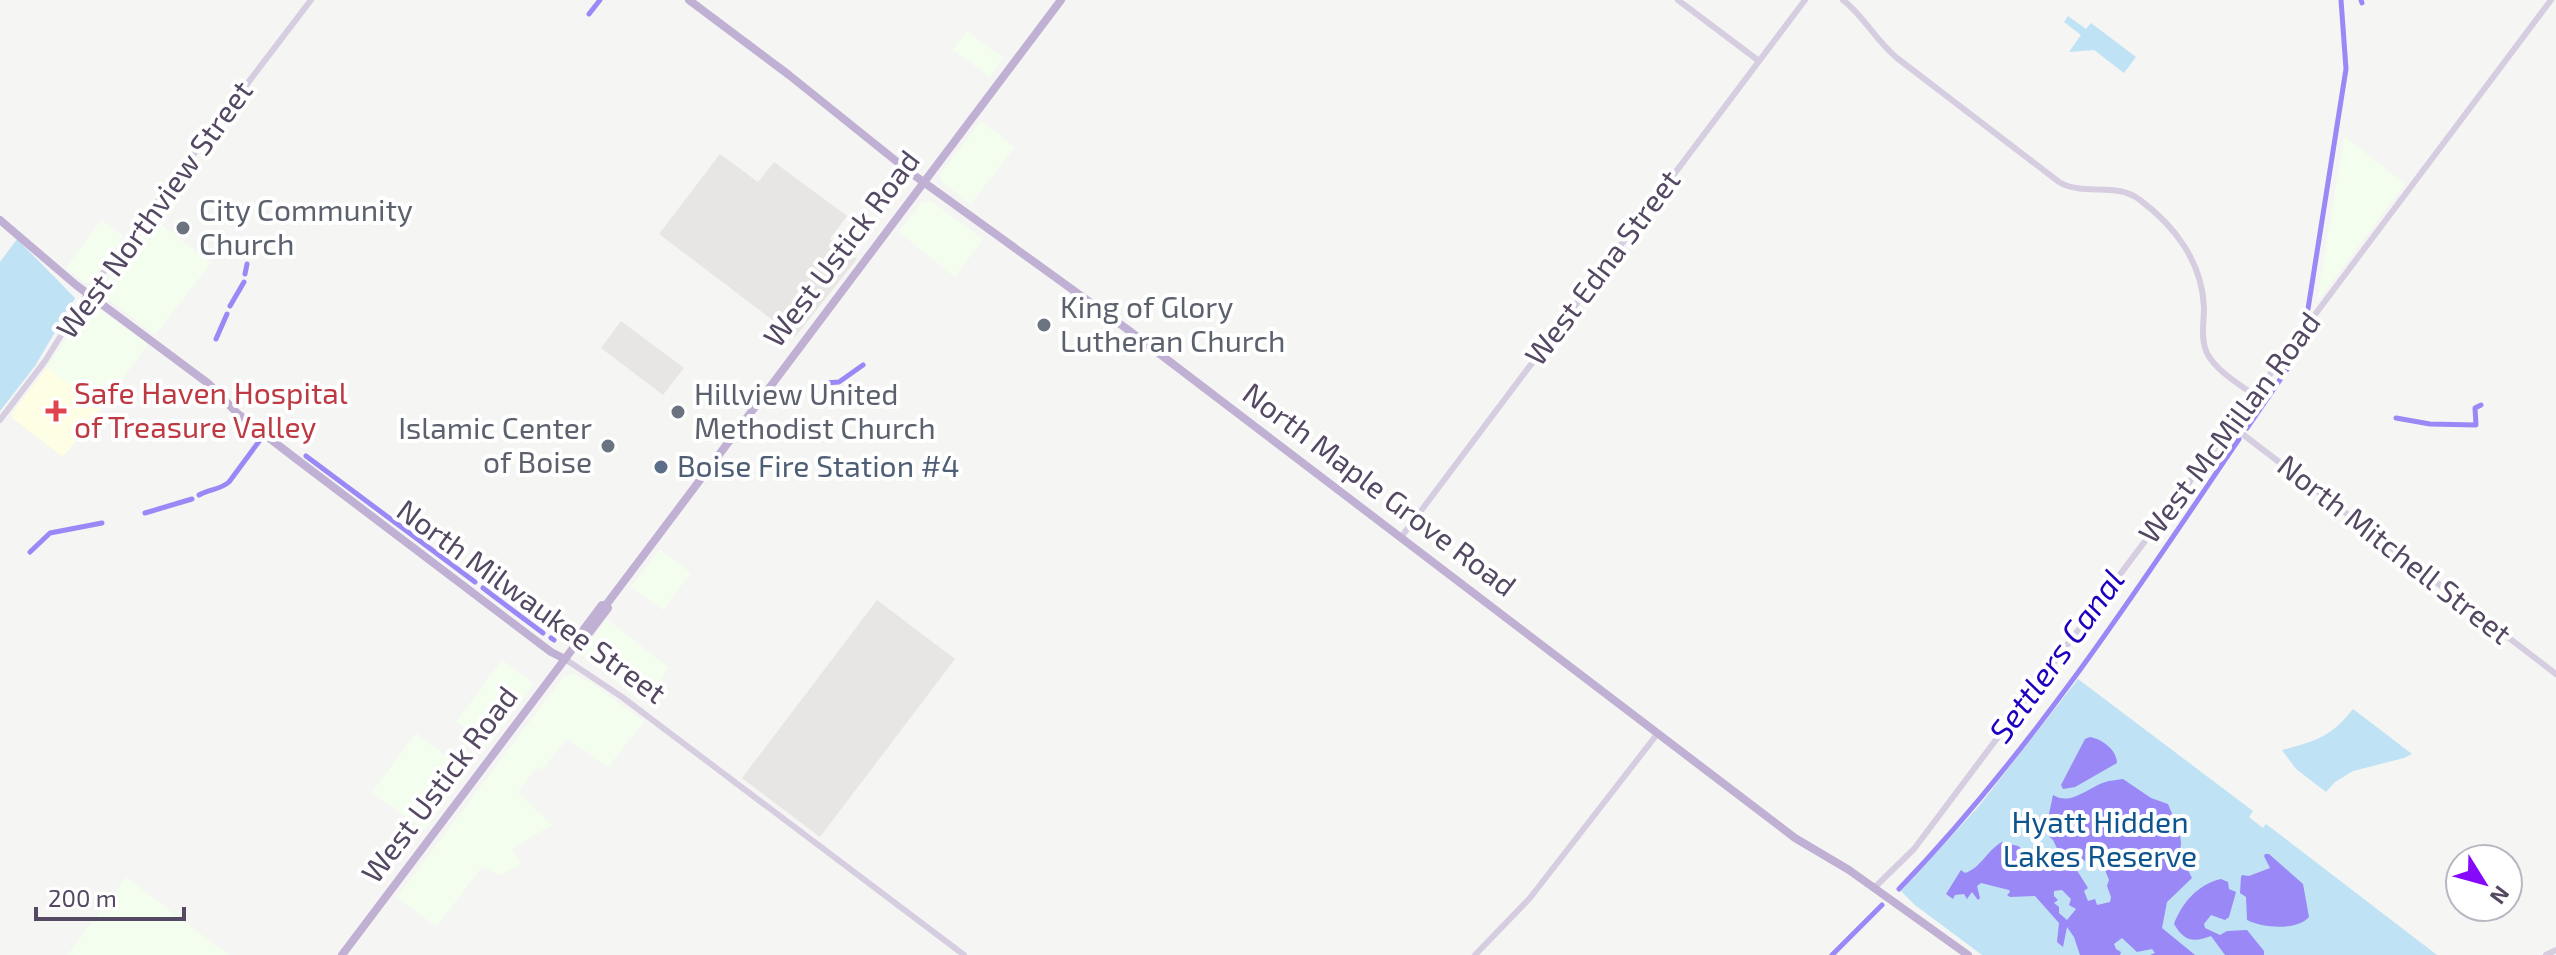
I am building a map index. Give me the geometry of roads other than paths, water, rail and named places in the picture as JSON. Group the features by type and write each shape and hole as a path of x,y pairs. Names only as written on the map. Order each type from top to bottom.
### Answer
{"main road":[{"name":"North Maple Grove Road","path":"689,0 923,181 1402,536 1804,845 1849,870 1968,955"},
{"name":"West Ustick Road","path":"342,955 565,659 602,605 606,605 1061,0"},
{"name":"North Milwaukee Street","path":"0,220 87,294 200,378 238,414 551,652 565,659"}],"street":[{"name":"West Northview Street","path":"0,420 45,361 87,294 311,0"},
{"path":"1678,0 1759,61"},
{"name":"West Edna Street","path":"1402,536 1805,0"},
{"path":"1843,0 1897,58 2059,182 2081,189 2123,190 2160,216 2184,244 2194,265 2203,299 2204,339 2210,358 2254,395"},
{"name":"West McMillan Road","path":"1874,888 1914,849 2551,0"},
{"name":"North Mitchell Street","path":"2232,426 2556,674"},
{"name":"North Milwaukee Street","path":"565,659 642,711 964,955"},
{"path":"1475,955 1530,898 1658,733"},
{"path":"2546,955 2556,950"}],"waterway":[{"path":"589,14 600,0"},
{"name":"Settlers Canal","path":"2308,309 2346,69 2341,0"},
{"path":"245,274 247,264"},
{"path":"230,306 244,282"},
{"path":"216,339 227,314"},
{"name":"Settlers Canal","path":"2247,428 2301,349"},
{"path":"825,383 839,382 863,365"},
{"path":"2396,418 2430,424 2476,425 2475,408 2481,405"},
{"name":"Settlers Canal","path":"1899,889 1993,783 2079,672 2239,439"},
{"path":"199,495 229,482 260,440"},
{"path":"306,456 475,582"},
{"path":"145,513 192,499"},
{"path":"30,552 50,533 102,523"},
{"path":"483,588 543,633"},
{"name":"Settlers Canal","path":"1832,955 1882,905"}],"place":[{"name":"City Community Church","path":"183,228"},
{"name":"King of Glory Lutheran Church","path":"1044,325"},
{"name":"Safe Haven Hospital of Treasure Valley","path":"56,411"},
{"name":"Hillview United Methodist Church","path":"678,412"},
{"name":"Islamic Center of Boise","path":"608,446"},
{"name":"Boise Fire Station #4","path":"661,467"}],"park label":[{"name":"Hyatt Hidden Lakes Reserve","path":"2100,840"}]}
